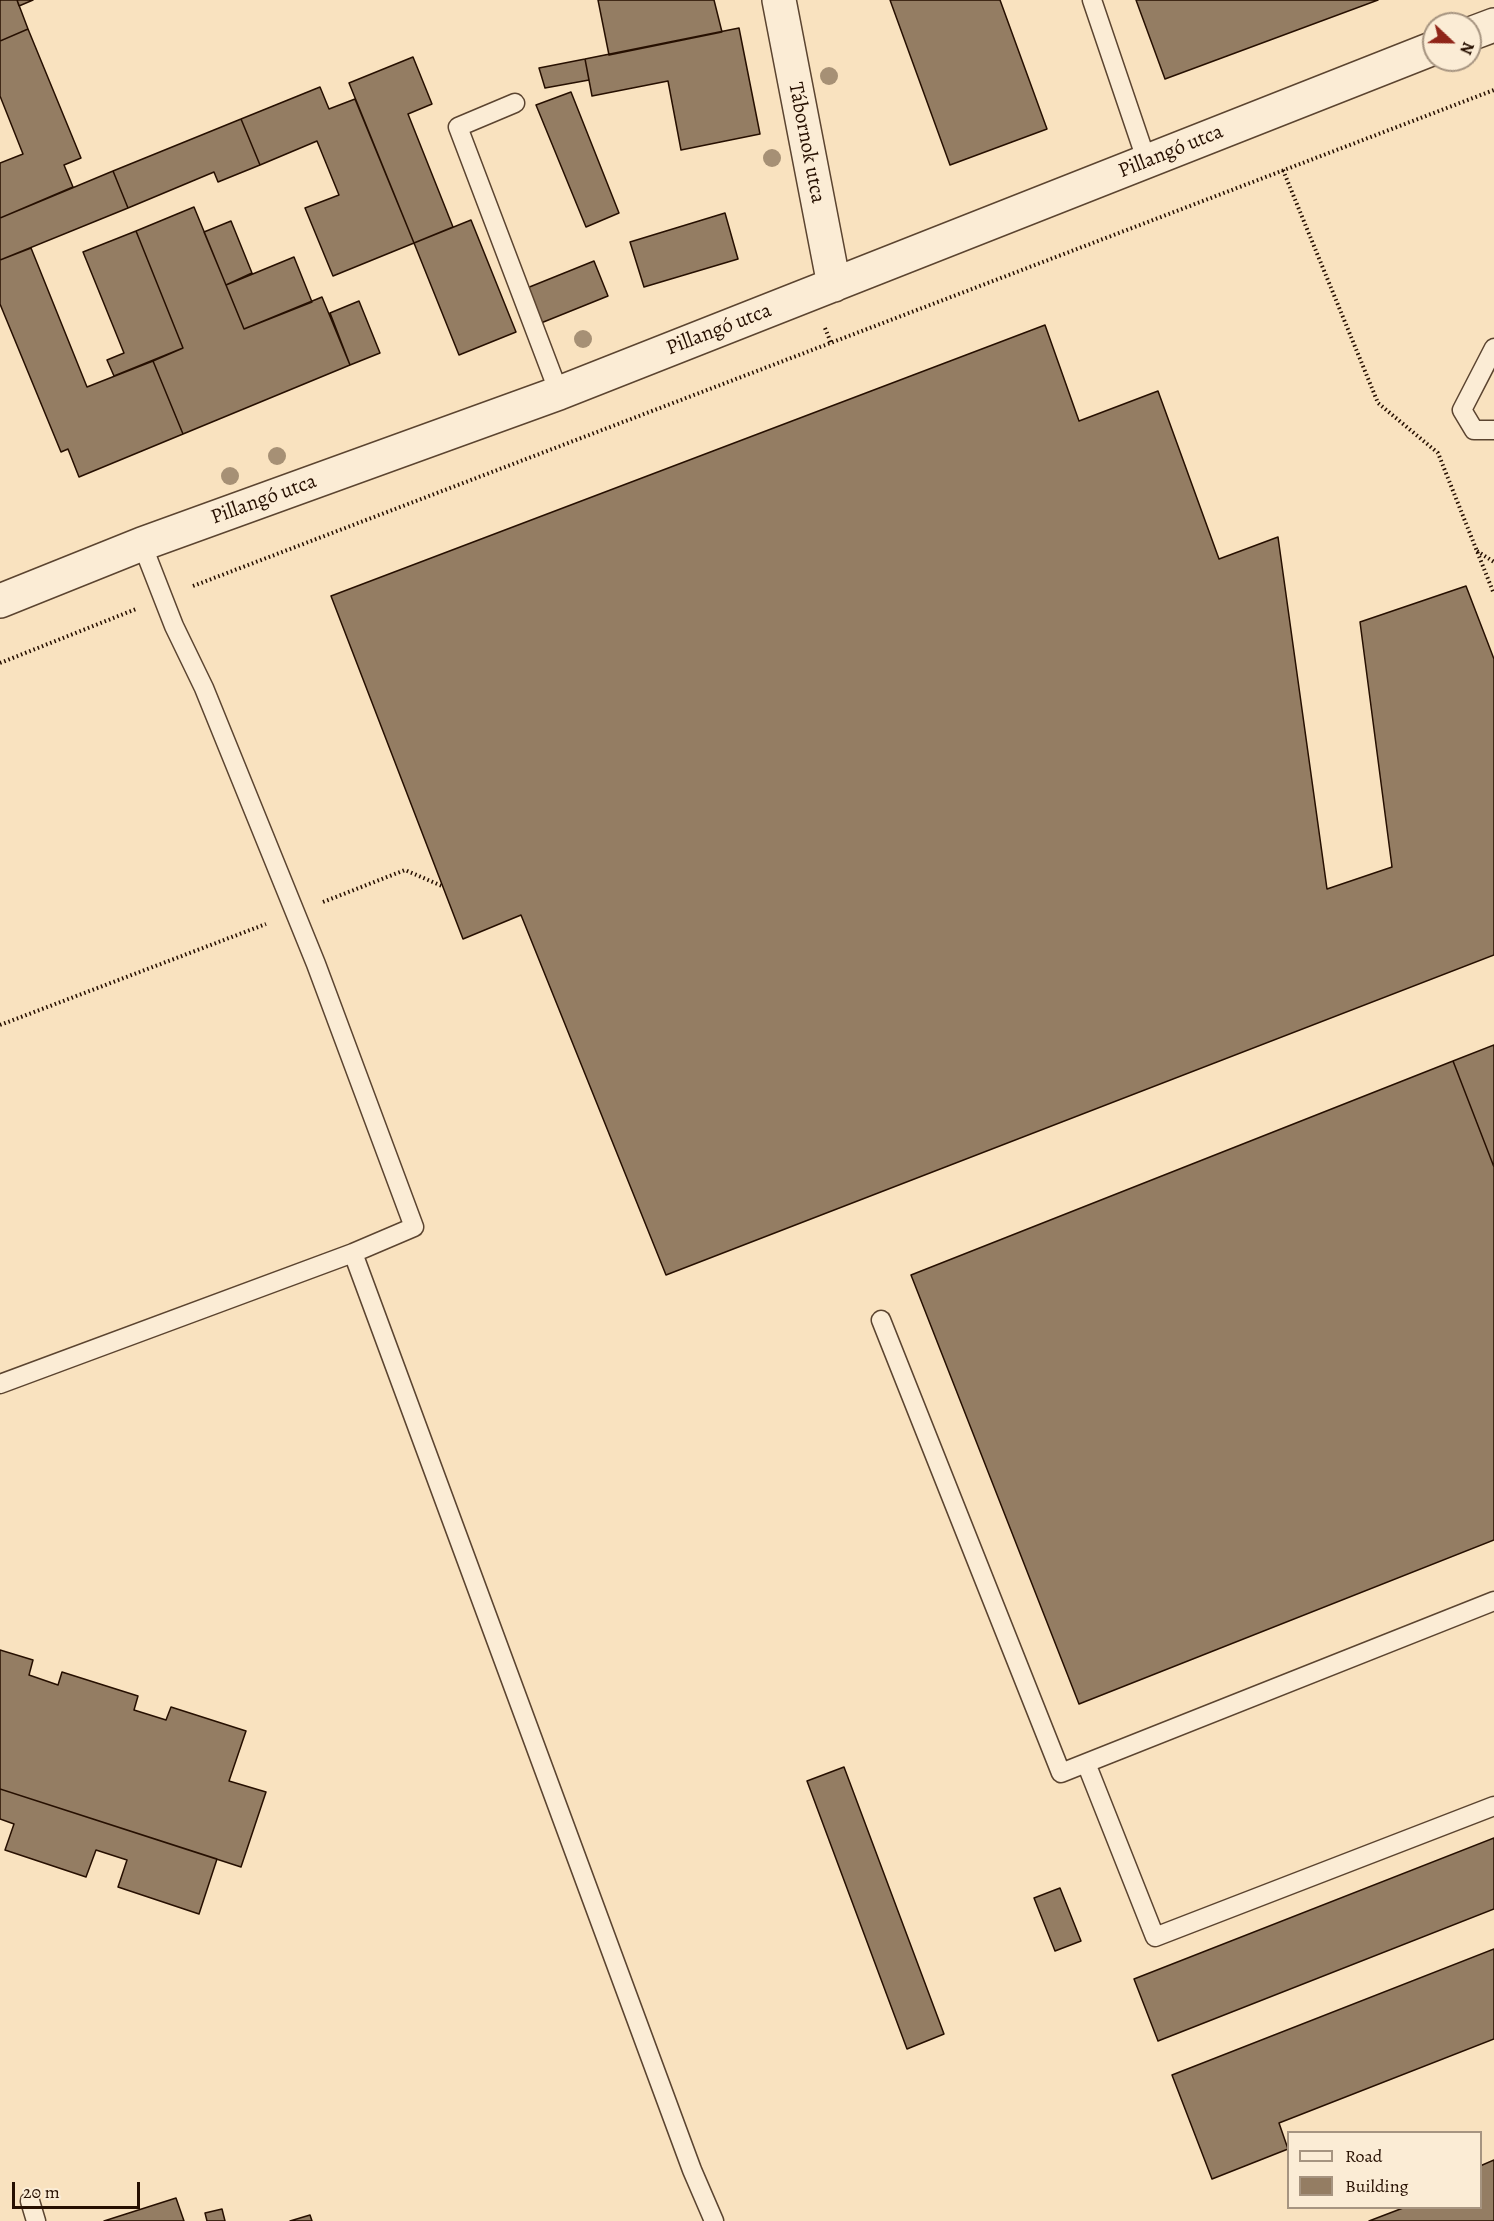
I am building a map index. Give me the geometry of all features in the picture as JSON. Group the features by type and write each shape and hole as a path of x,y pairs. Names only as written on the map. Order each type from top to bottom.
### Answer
{"street":[{"name":"Tábornok utca","path":"778,0 834,285"},
{"name":"Pillangó utca","path":"0,601 142,544 559,393 1422,53"}],"lane":[{"path":"1092,0 1147,162"},
{"path":"515,103 458,127 559,393"},
{"path":"1494,348 1462,410 1474,430 1494,430"},
{"path":"0,1384 353,1253 414,1227 295,913 204,688 174,626 142,544"},
{"path":"353,1253 687,2159 714,2221"},
{"path":"881,1320 1061,1773 1494,1601"},
{"path":"1086,1763 1155,1936 1494,1806"},
{"path":"30,2201 36,2221"}],"path":[{"path":"0,663 164,598 1494,90"},
{"path":"1283,170 1378,403 1438,453 1494,594"},
{"path":"1477,551 1494,561"},
{"path":"0,1025 405,870 442,886"}],"building":[{"path":"0,0 17,0 28,29 0,41"},
{"path":"17,0 33,0 19,6"},
{"path":"598,0 714,0 722,32 609,55"},
{"path":"890,0 1000,0 1047,129 950,165"},
{"path":"1136,0 1378,0 1165,79"},
{"path":"739,28 760,134 681,150 668,81 592,96 585,59"},
{"path":"28,29 81,158 64,165 73,187 0,218 0,163 23,154 0,96 0,41"},
{"path":"413,57 432,104 408,114 453,227 414,243 349,83"},
{"path":"585,59 589,80 545,88 539,68"},
{"path":"320,87 329,109 355,99 414,243 333,276 305,208 339,195 317,141 260,165 241,119"},
{"path":"571,92 619,213 586,227 536,105"},
{"path":"241,119 260,165 218,182 214,172 128,208 113,171"},
{"path":"113,171 128,208 0,260 0,218"},
{"path":"194,207 244,329 322,297 350,365 183,434 153,361 183,348 136,231"},
{"path":"725,213 738,259 644,287 630,242"},
{"path":"471,220 516,332 459,355 414,243"},
{"path":"231,221 252,273 226,285 204,232"},
{"path":"136,231 183,348 114,376 107,360 124,353 83,252"},
{"path":"31,248 87,387 153,361 183,434 79,477 68,449 61,452 0,304 0,260"},
{"path":"294,257 312,302 244,329 226,285"},
{"path":"594,261 608,296 541,323 527,288"},
{"path":"359,301 380,353 350,365 330,313"},
{"path":"1045,325 1079,421 1158,391 1219,559 1278,537 1327,889 1392,867 1360,622 1466,586 1494,659 1494,955 666,1275 521,915 463,939 331,596"},
{"path":"1494,1045 1494,1167 1453,1061"},
{"path":"1453,1061 1494,1167 1494,1540 1079,1704 911,1275"},
{"path":"0,1650 33,1660 29,1675 58,1685 62,1672 138,1696 134,1710 166,1720 171,1707 246,1731 229,1781 266,1792 241,1867 0,1789"},
{"path":"844,1767 944,2034 907,2049 807,1781"},
{"path":"0,1789 217,1859 199,1914 118,1887 127,1860 96,1850 86,1877 5,1850 14,1824 0,1819"},
{"path":"1494,1838 1494,1909 1158,2041 1134,1979"},
{"path":"1060,1888 1081,1941 1055,1951 1034,1898"},
{"path":"1494,1949 1494,2039 1279,2123 1287,2149 1212,2179 1172,2075"},
{"path":"1494,2160 1494,2221 1369,2221 1400,2209 1482,2209 1482,2165"},
{"path":"176,2198 184,2221 104,2221"},
{"path":"222,2209 225,2221 207,2221 205,2213"},
{"path":"310,2215 312,2221 290,2221"}]}
